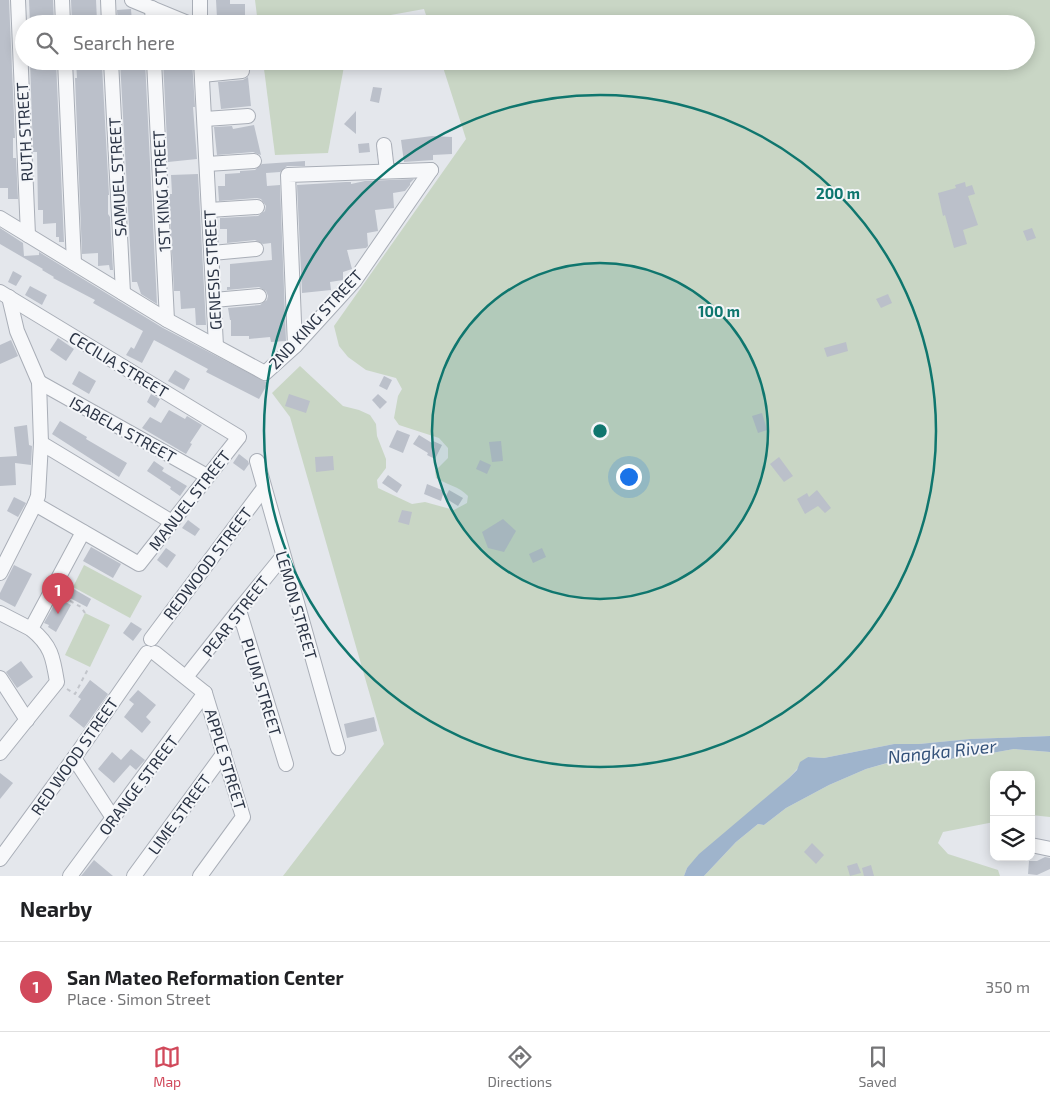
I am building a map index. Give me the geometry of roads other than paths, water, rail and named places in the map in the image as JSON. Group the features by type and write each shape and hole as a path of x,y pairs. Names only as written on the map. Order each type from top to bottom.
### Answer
{"street":[{"name":"RUTH STREET","path":"18,0 19,15"},
{"path":"62,0 63,15"},
{"path":"108,0 109,15"},
{"path":"132,0 169,15"},
{"path":"200,0 200,15"},
{"path":"152,8 152,15"},
{"name":"RUTH STREET","path":"21,70 28,235"},
{"path":"65,70 74,263"},
{"name":"SAMUEL STREET","path":"111,70 123,293"},
{"name":"1ST KING STREET","path":"154,70 167,320"},
{"name":"GENESIS STREET","path":"202,70 216,346"},
{"path":"229,70 242,71"},
{"path":"205,119 248,116"},
{"path":"295,346 288,175 387,171 384,145"},
{"path":"207,164 254,161"},
{"name":"2ND KING STREET","path":"216,346 265,373 295,346 355,280 431,170 387,171"},
{"path":"209,210 257,207"},
{"name":"GENESIS STREET","path":"0,218 167,320 216,346"},
{"path":"212,253 256,249"},
{"path":"0,573 38,496 41,443 39,382 17,331 4,294"},
{"name":"CECILIA STREET","path":"4,294 239,437"},
{"path":"214,300 259,296"},
{"name":"ISABELA STREET","path":"39,382 207,476"},
{"name":"MANUEL STREET","path":"83,532 139,564 239,437"},
{"path":"41,443 172,522"},
{"name":"LEMON STREET","path":"256,461 338,748"},
{"name":"REDWOOD STREET","path":"151,648 264,488"},
{"path":"31,629 83,532 35,504"},
{"name":"PEAR STREET","path":"186,678 238,610 283,556"},
{"name":"PLUM STREET","path":"238,610 286,764"},
{"path":"0,614 31,629 44,640 53,659 57,682 0,753"},
{"name":"APPLE STREET","path":"151,648 205,693 244,817 200,876"},
{"name":"RED WOOD STREET","path":"0,859 151,648"},
{"path":"0,678 28,720"},
{"name":"ORANGE STREET","path":"70,876 205,693"},
{"name":"LIME STREET","path":"134,876 224,753"},
{"path":"74,758 113,818"},
{"path":"1035,846 1050,849"}],"water":[{"name":"Nangka River","path":"1050,736 1050,752 1014,749 986,754 969,754 951,759 894,761 866,769 829,785 786,808 764,825 758,824 736,842 704,876 684,876 687,868 699,854 789,778 797,770 800,762 808,757 824,758 894,744"}],"place":[{"name":"San Mateo Reformation Center","path":"58,614"}]}
